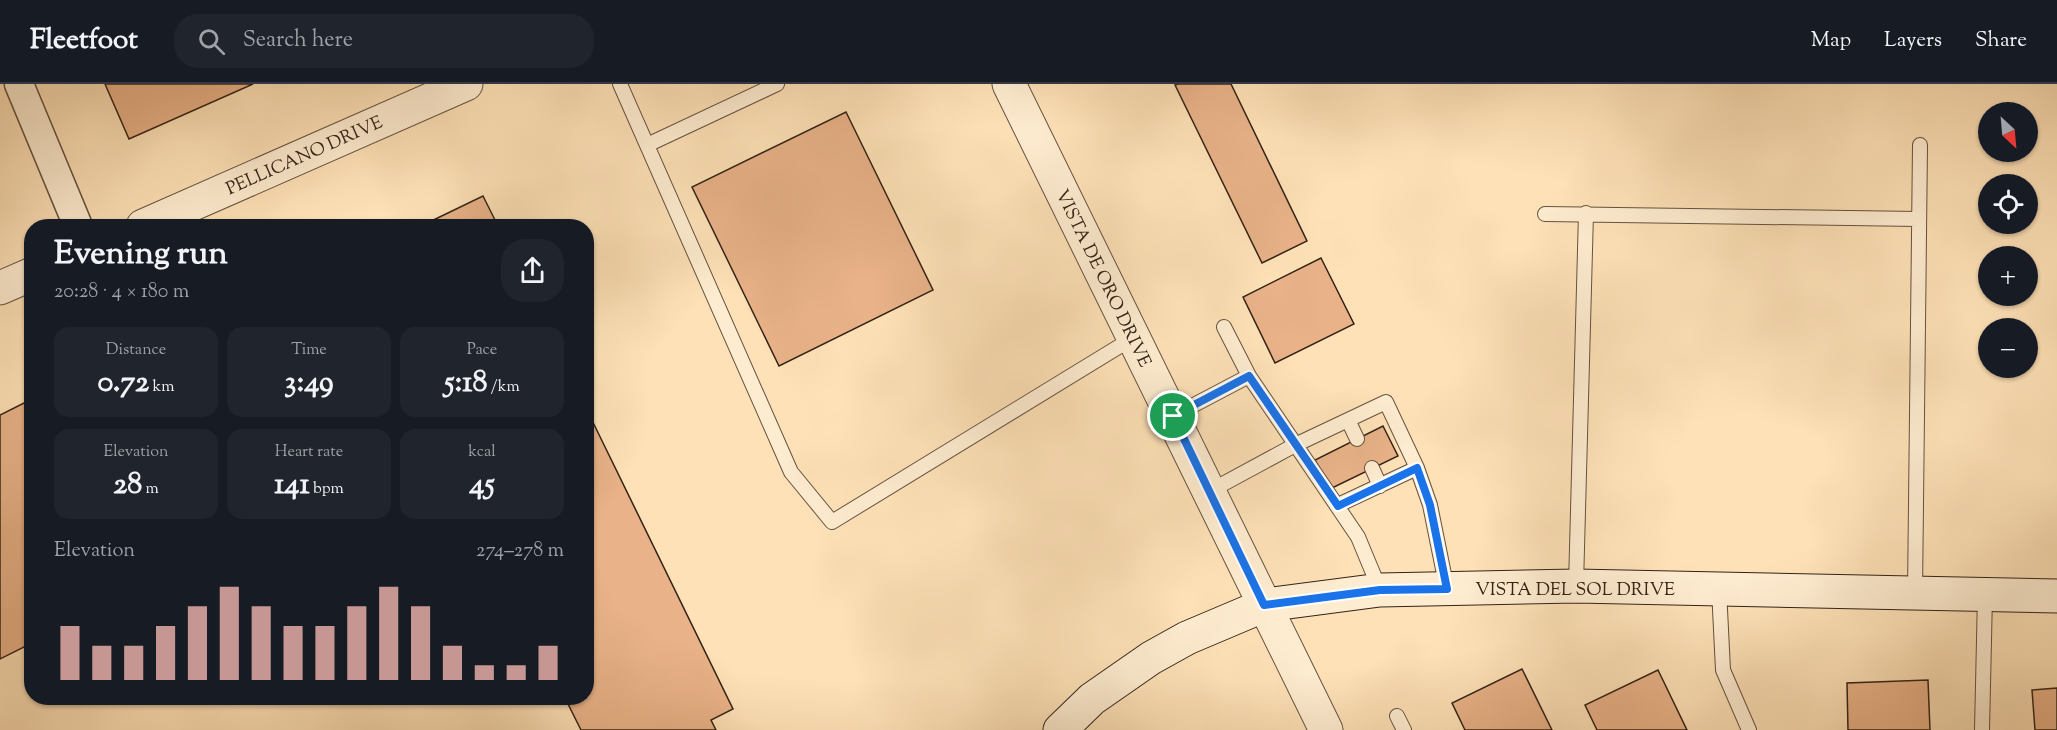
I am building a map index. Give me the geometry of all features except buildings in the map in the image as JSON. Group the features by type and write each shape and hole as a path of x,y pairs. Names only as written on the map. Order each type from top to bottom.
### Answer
{"street":[{"path":"19,84 75,219"},
{"name":"VISTA DE ORO DRIVE","path":"1009,84 1326,730"},
{"name":"PELLICANO DRIVE","path":"158,219 448,87"},
{"path":"0,288 24,278"},
{"name":"VISTA DEL SOL DRIVE","path":"1060,730 1092,699 1151,658 1187,638 1264,605 1380,590 1576,586 2057,597"}],"lane":[{"path":"620,84 791,472 832,522 1133,338"},
{"path":"646,145 777,84"},
{"path":"1915,593 1920,145"},
{"path":"1576,586 1586,213"},
{"path":"1545,214 1919,219"},
{"path":"1224,327 1249,376 1358,537 1380,590"},
{"path":"1173,416 1249,376"},
{"path":"1210,491 1295,445 1386,402 1417,468 1430,505 1447,589"},
{"path":"1348,420 1357,439"},
{"path":"1372,468 1380,486"},
{"path":"1338,506 1417,468"},
{"path":"1719,590 1723,670 1749,730"},
{"path":"1982,730 1985,595"},
{"path":"1397,716 1404,730"}],"route":[{"path":"1249,376 1338,506 1417,468 1430,505 1447,589 1380,590 1264,605 1173,416 1249,376"}]}
